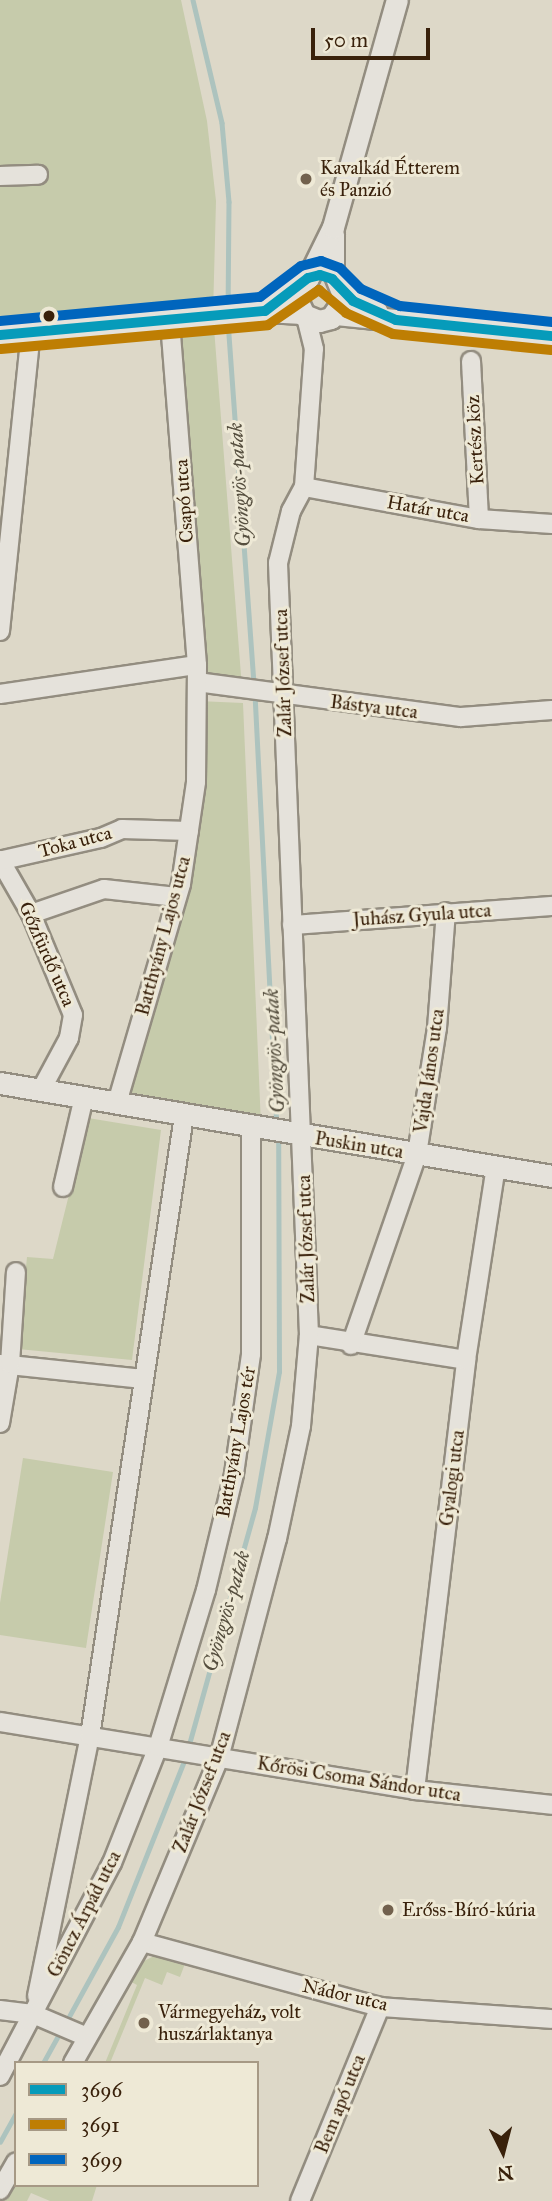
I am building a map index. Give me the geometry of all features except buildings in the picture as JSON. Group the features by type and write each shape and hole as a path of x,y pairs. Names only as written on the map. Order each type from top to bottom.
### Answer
{"street":[{"path":"318,316 297,301 333,227 397,0"},
{"path":"0,177 38,175"},
{"path":"318,316 339,287 333,227"},
{"path":"265,311 304,283 327,276 339,287 396,320"},
{"path":"0,335 265,311 396,320 552,336"},
{"name":"Zalár József utca","path":"74,2061 142,1942 214,1757 277,1539 300,1426 309,1335 292,925 279,696 278,563 291,510 304,487 318,316"},
{"name":"Csapó utca","path":"170,319 197,674"},
{"path":"0,631 31,331"},
{"name":"Kertész köz","path":"471,361 479,519"},
{"name":"Határ utca","path":"304,487 479,519 552,524"},
{"name":"Bástya utca","path":"0,694 197,674 233,689 461,717 552,710"},
{"name":"Batthyány Lajos utca","path":"117,1103 177,897 196,782 197,674"},
{"name":"Toka utca","path":"1,860 102,838 122,829 189,831"},
{"name":"Gőzfürdő utca","path":"1,860 31,914 73,1015 69,1038 41,1090"},
{"path":"31,914 104,890 177,897"},
{"name":"Juhász Gyula utca","path":"292,925 552,906"},
{"name":"Vajda János utca","path":"351,1345 417,1154 438,1028 446,912"},
{"name":"Puskin utca","path":"0,1083 254,1128 552,1176"},
{"path":"63,1187 84,1097"},
{"path":"33,2014 89,1736 184,1116"},
{"name":"Batthyány Lajos tér","path":"161,1747 206,1590 234,1474 251,1354 254,1128"},
{"name":"Gyalogi utca","path":"415,1790 466,1360 496,1166"},
{"path":"0,1423 16,1272"},
{"path":"309,1335 351,1345 466,1360"},
{"path":"5,1364 143,1379"},
{"name":"Kőrösi Csoma Sándor utca","path":"0,1722 415,1790 552,1805"},
{"name":"Göncz Árpád utca","path":"0,2076 94,1905 161,1747"},
{"name":"Nádor utca","path":"142,1942 380,2007 552,2019"},
{"name":"Bem apó utca","path":"300,2201 380,2007"},
{"path":"0,2010 33,2014 87,2037"},
{"path":"0,2190 14,2166"}],"green space":[{"path":"0,0 181,0 207,121 216,201 213,315 242,688 197,674 170,320 0,335"},
{"path":"198,701 243,703 261,1125 124,1099 165,961"},
{"path":"88,1118 161,1130 132,1360 18,1349 27,1257 53,1259"},
{"path":"23,1458 113,1472 86,1648 0,1635 0,1603"},
{"path":"156,1955 186,1961 180,1977 167,1972 162,1985 145,1978 111,2061 106,2061 137,1985 126,1979 136,1965"},
{"path":"14,2166 14,2187 96,2187 92,2201 50,2201 31,2193 27,2201 0,2201 0,2190"}],"waterway":[{"name":"Gyöngyös-patak","path":"193,0 222,123 229,202 228,308"},
{"name":"Gyöngyös-patak","path":"228,321 254,685"},
{"name":"Gyöngyös-patak","path":"255,694 277,1122"},
{"name":"Gyöngyös-patak","path":"188,1748 255,1508 279,1372 278,1135"},
{"name":"Gyöngyös-patak","path":"66,2022 118,1927 186,1756"},
{"name":"Gyöngyös-patak","path":"44,2061 61,2030"},
{"name":"Gyöngyös-patak","path":"0,2142 14,2117"}],"transit line":[{"name":"3699","path":"0,321 260,297 301,266 321,261 340,268 361,289 400,306 552,322"},
{"name":"3696","path":"0,335 265,311 308,278 320,275 332,279 353,301 396,320 552,336"},
{"name":"3691","path":"1,349 268,325 319,290 346,313 393,334 551,350"}],"place":[{"name":"Kavalkád Étterem és Panzió","path":"306,179"},
{"name":"Erőss-Bíró-kúria","path":"388,1910"},
{"name":"Vármegyeház, volt huszárlaktanya","path":"144,2023"}]}
